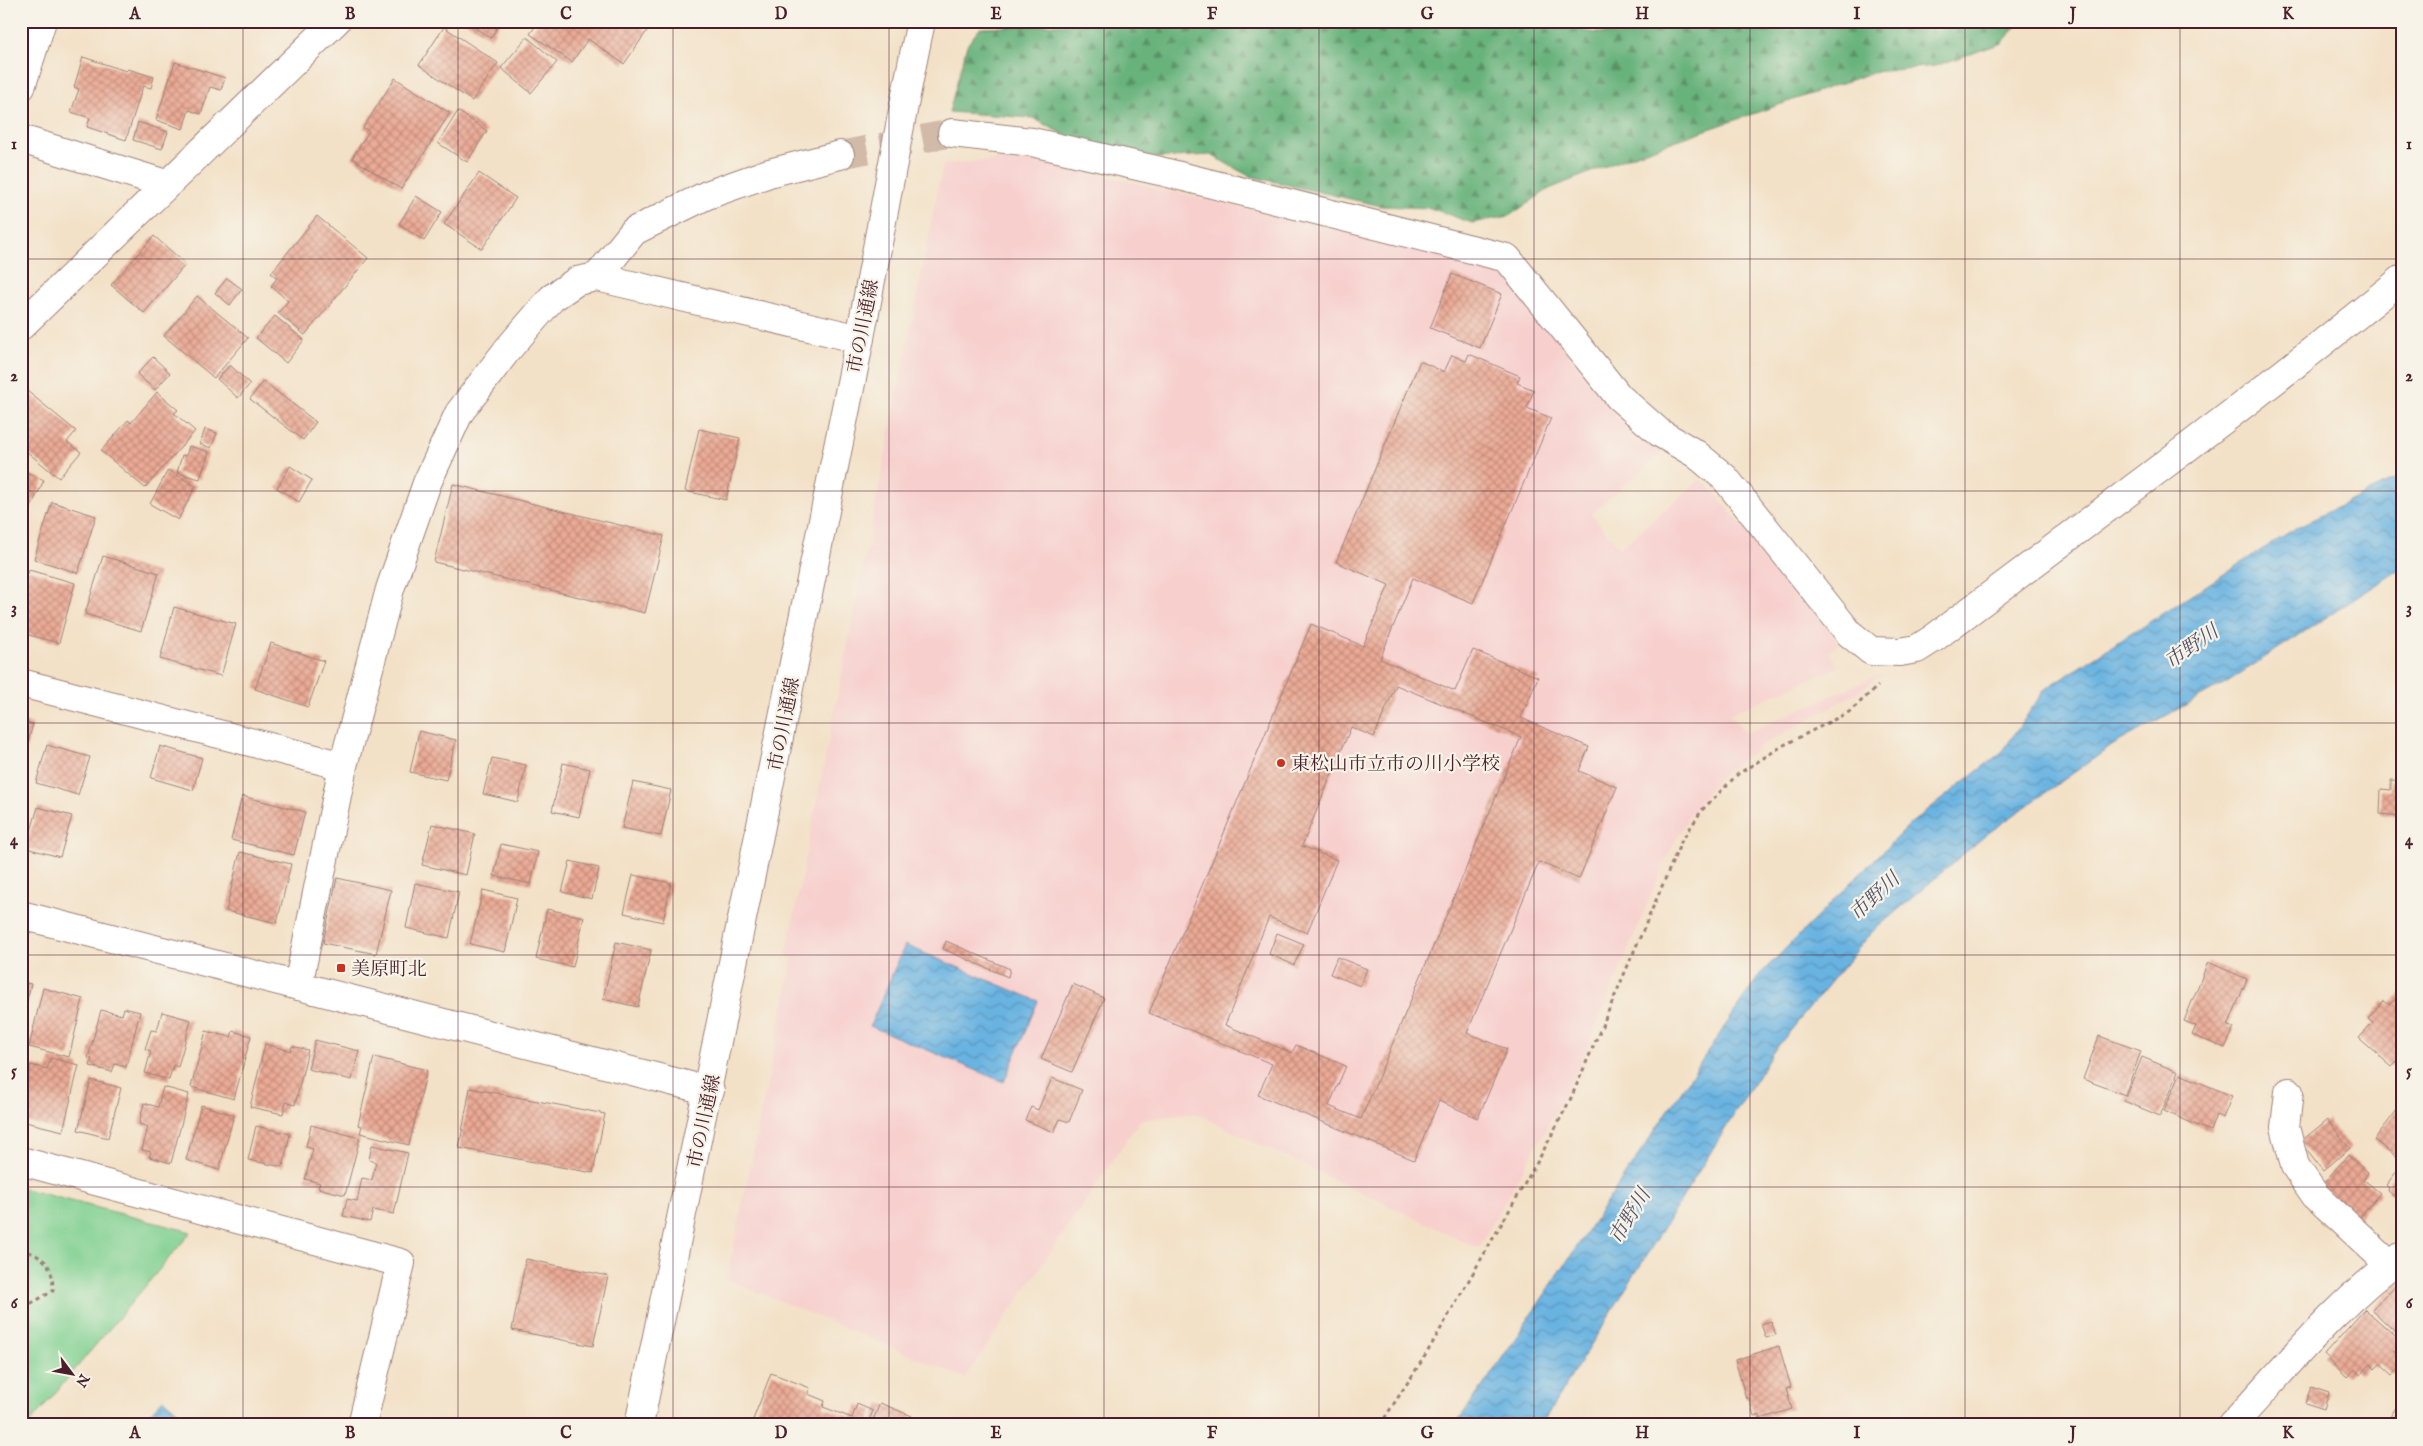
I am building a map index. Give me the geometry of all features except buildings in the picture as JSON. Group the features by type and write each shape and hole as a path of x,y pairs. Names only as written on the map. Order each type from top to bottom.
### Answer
{"street":[{"path":"21,87 42,21"},
{"path":"21,326 336,21"},
{"name":"市の川通線","path":"638,1425 710,1091 860,339 897,136 922,21"},
{"path":"952,133 1051,146 1160,171 1507,258 1619,398 1660,433 1696,454 1725,478 1849,633 1870,651 1900,652 1917,649 1934,638 2115,503 2402,279"},
{"path":"21,139 166,184"},
{"path":"597,277 634,231 707,195 769,173 840,155"},
{"path":"298,986 343,766 390,589 427,482 459,413 508,349 552,298 577,281 597,277 860,339"},
{"path":"21,682 343,766"},
{"path":"21,915 710,1091"},
{"path":"2232,1425 2336,1314 2396,1260 2315,1195 2295,1166 2285,1127 2289,1092"},
{"path":"21,1161 402,1263 362,1425"}],"path":[{"path":"1380,1425 1425,1356 1539,1159 1571,1098 1686,834 1702,810 1738,774 1784,746 1850,712 1882,682 1900,652"},
{"path":"21,1249 40,1256 53,1273 53,1291 21,1309"}],"shaded area":[{"name":"東松山市立市の川小学校","path":"1025,158 1487,263 1509,277 1621,422 1632,432 1663,452 1591,514 1620,548 1700,480 1708,485 1840,642 1829,652 1839,667 1729,714 1746,733 1881,674 1863,689 1759,747 1718,778 1689,815 1667,857 1581,1062 1549,1124 1478,1248 1194,1113 1140,1120 965,1378 727,1279 793,958 786,956 943,164"}],"green space":[{"path":"1132,21 1577,21 1583,31 1623,36 1636,21 2021,21 2002,43 1935,66 1874,72 1634,155 1549,189 1509,216 1472,223 1430,208 1381,206 1249,176 1211,155 1156,158 1095,152 1033,118 949,112 967,45 980,28"},
{"path":"21,1188 191,1232 28,1425 21,1425"}],"water":[{"name":"市野川","path":"2402,476 2402,568 2227,682 2113,745 1987,834 1872,932 1773,1052 1541,1425 1455,1425 1488,1379 1760,974 1910,824 2003,751 2045,689 2299,526"},
{"path":"905,945 1038,1001 1004,1082 870,1026"},
{"path":"163,1399 188,1420 184,1425 139,1425"}],"tunnel":[{"path":"840,155 952,133"}],"place":[{"name":"東松山市立市の川小学校","path":"1281,763"},
{"name":"美原町北","path":"341,968"}]}
